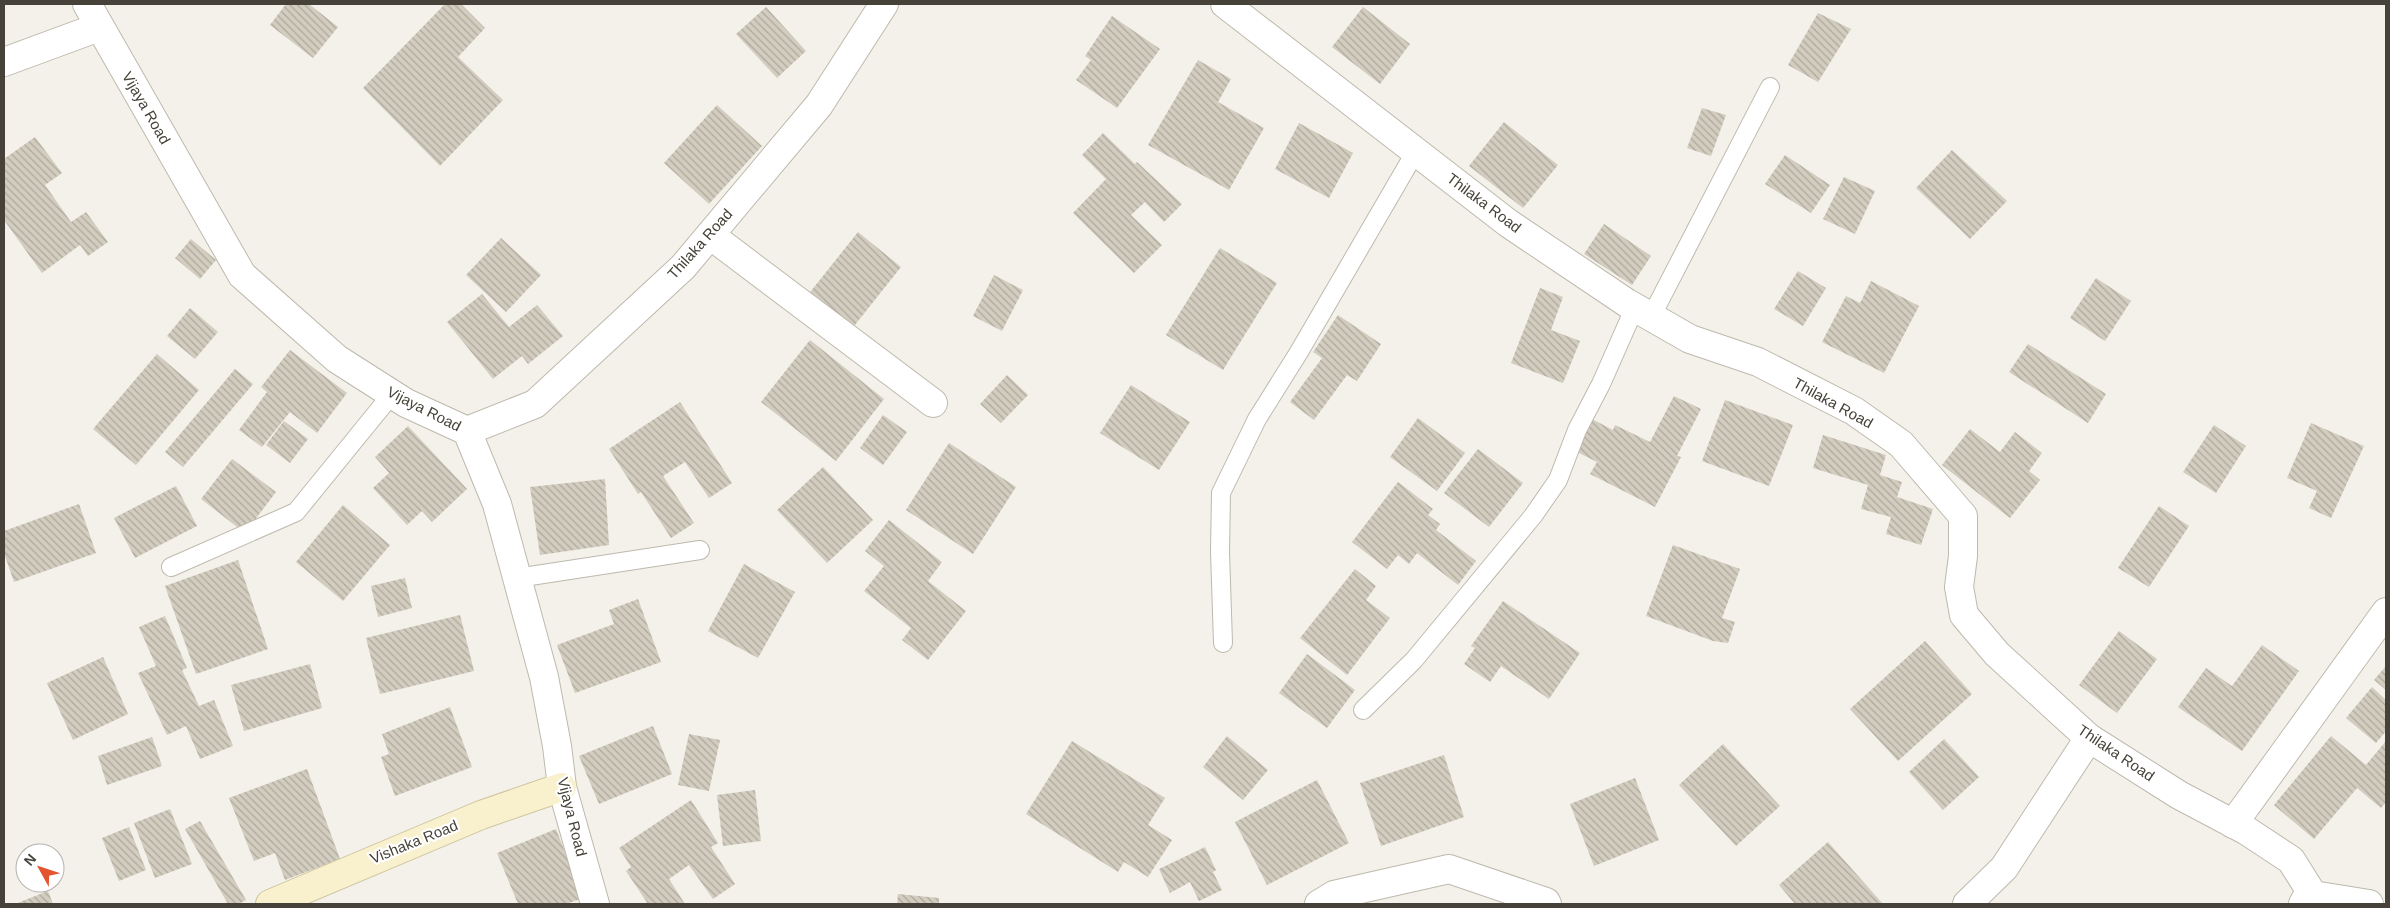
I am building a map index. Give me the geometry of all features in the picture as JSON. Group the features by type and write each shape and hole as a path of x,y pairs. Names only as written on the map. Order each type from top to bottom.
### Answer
{"street":[{"name":"Thilaka Road","path":"467,431 535,404 683,267 819,105 884,4"},
{"name":"Thilaka Road","path":"1225,4 1508,223 1643,312 1690,339 1758,362 1854,411 1901,444 1963,516 1963,556 1959,587 1964,615 1997,654 2089,738 2178,795 2233,824 2291,860 2308,897"},
{"path":"4,62 93,15"},
{"name":"Vijaya Road","path":"93,15 242,275 337,359 392,394 467,431 497,504 544,677 557,746 562,787 594,904"},
{"path":"710,235 933,402"},
{"path":"2233,824 2386,612"},
{"path":"1967,904 2004,868 2089,738"},
{"name":"Vishaka Road","path":"270,904 481,815 562,787"},
{"path":"1319,904 1334,895 1449,869 1546,902 1547,904"},
{"path":"2308,897 2369,904"}],"lane":[{"path":"1363,710 1414,660 1532,516 1558,480 1577,430 1601,384 1770,86"},
{"path":"1223,643 1220,552 1221,493 1257,419 1299,352 1416,151"},
{"path":"171,567 296,512 392,394"},
{"path":"517,578 700,550"}],"building":[{"path":"286,4 309,4 338,27 313,58 270,25"},
{"path":"445,4 461,4 485,28 458,57 503,100 440,166 363,88"},
{"path":"766,7 806,51 777,78 736,34"},
{"path":"1363,7 1410,44 1380,84 1332,47"},
{"path":"1818,13 1851,29 1818,82 1788,65"},
{"path":"1112,16 1160,49 1117,108 1076,80 1091,60 1085,56"},
{"path":"1198,60 1231,79 1218,102 1264,128 1229,190 1148,145"},
{"path":"717,105 762,146 709,204 664,163"},
{"path":"1702,108 1726,115 1711,156 1687,148"},
{"path":"1504,122 1558,165 1523,208 1469,166"},
{"path":"1299,123 1353,153 1329,198 1275,169"},
{"path":"1103,133 1135,164 1137,162 1182,204 1164,222 1145,202 1131,215 1162,245 1134,273 1073,213 1106,179 1082,155"},
{"path":"35,137 62,173 45,185 71,222 86,212 108,242 88,256 80,245 42,273 4,220 4,159"},
{"path":"1952,150 2007,201 1970,239 1916,188"},
{"path":"1785,155 1830,185 1811,213 1765,184"},
{"path":"1844,177 1875,191 1855,234 1823,219"},
{"path":"1604,224 1651,256 1632,285 1584,254"},
{"path":"858,232 901,267 847,335 803,301"},
{"path":"501,238 541,275 506,312 466,275"},
{"path":"191,239 216,260 200,279 175,258"},
{"path":"1220,248 1277,283 1223,370 1166,335"},
{"path":"1798,271 1826,288 1803,326 1774,309"},
{"path":"994,275 1023,290 1002,331 973,316"},
{"path":"2096,278 2131,301 2105,341 2070,318"},
{"path":"1871,281 1919,306 1884,373 1822,342 1846,296 1860,303"},
{"path":"1540,288 1563,297 1551,330 1580,341 1563,383 1511,363"},
{"path":"482,294 509,327 537,305 563,336 528,364 522,356 493,379 447,322"},
{"path":"190,308 218,332 195,359 167,336"},
{"path":"1338,315 1381,344 1357,381 1347,375 1314,420 1290,402 1322,358 1313,352"},
{"path":"810,340 884,399 836,461 761,402"},
{"path":"2028,344 2106,394 2088,423 2009,372"},
{"path":"290,350 347,393 317,433 290,412 262,447 239,430 267,392 261,387"},
{"path":"157,354 199,390 136,465 93,429"},
{"path":"235,369 253,384 183,467 165,452"},
{"path":"1007,375 1028,395 1001,423 980,404"},
{"path":"1131,385 1190,422 1159,470 1100,433"},
{"path":"1674,396 1701,409 1677,456 1681,457 1655,507 1590,474 1597,462 1573,450 1590,418 1613,430 1615,425 1650,442"},
{"path":"1725,400 1793,425 1769,486 1702,461"},
{"path":"680,402 732,483 709,498 685,462 663,476 694,523 671,538 641,492 638,494 609,449"},
{"path":"883,415 907,432 883,465 860,448"},
{"path":"1418,418 1465,453 1437,491 1390,457"},
{"path":"284,421 308,439 290,463 266,445"},
{"path":"2311,423 2364,446 2331,518 2309,508 2317,491 2287,478"},
{"path":"2214,425 2246,446 2216,493 2183,472"},
{"path":"408,426 467,489 432,522 422,511 407,525 373,488 389,473 375,457"},
{"path":"1970,429 2000,452 2015,432 2042,453 2029,471 2040,480 2010,518 1942,465"},
{"path":"1823,435 1886,455 1880,475 1902,482 1897,497 1933,509 1921,545 1886,534 1891,517 1861,509 1868,485 1813,468"},
{"path":"949,443 1016,487 973,554 906,510"},
{"path":"1478,449 1523,483 1489,527 1444,493"},
{"path":"232,459 276,492 245,533 201,499"},
{"path":"823,467 873,520 827,563 777,510"},
{"path":"605,479 609,545 540,555 530,487"},
{"path":"1398,482 1433,509 1428,515 1440,524 1436,530 1476,561 1458,585 1417,553 1409,564 1398,555 1387,569 1352,542"},
{"path":"176,486 197,526 135,558 114,518"},
{"path":"79,504 96,553 14,582 4,553 4,531"},
{"path":"343,505 390,545 343,601 296,562"},
{"path":"2159,506 2189,526 2149,587 2118,568"},
{"path":"889,520 942,562 928,581 966,611 928,660 902,640 911,628 864,591 884,566 865,551"},
{"path":"1673,545 1740,569 1722,618 1735,622 1728,643 1713,641 1646,616"},
{"path":"238,560 268,649 196,674 165,586"},
{"path":"744,564 795,592 758,658 708,631"},
{"path":"1355,569 1376,586 1366,600 1390,618 1347,675 1300,638"},
{"path":"405,578 412,608 378,617 371,586"},
{"path":"638,599 661,662 575,693 557,645 614,624 609,610"},
{"path":"1503,601 1580,653 1549,699 1501,666 1490,682 1464,664 1475,648 1471,646"},
{"path":"460,615 474,671 380,694 366,638"},
{"path":"165,616 187,668 182,670 199,706 214,700 233,746 200,759 186,726 167,735 138,673 156,666 139,627"},
{"path":"2119,631 2157,659 2117,713 2079,685"},
{"path":"1925,641 1972,694 1898,761 1850,709"},
{"path":"2262,645 2299,671 2242,751 2178,707 2206,668 2232,686"},
{"path":"1307,654 1355,690 1327,728 1279,693"},
{"path":"103,657 128,714 73,740 47,683"},
{"path":"310,664 322,708 244,731 231,685"},
{"path":"2386,666 2386,690 2374,680"},
{"path":"2372,687 2386,700 2386,731 2376,743 2346,718"},
{"path":"450,707 472,767 395,796 381,757 389,754 382,734"},
{"path":"653,726 672,774 599,804 579,756"},
{"path":"689,734 720,740 709,791 678,785"},
{"path":"1227,736 1268,770 1243,800 1203,767"},
{"path":"2331,736 2366,765 2386,741 2386,802 2381,808 2357,788 2314,839 2274,805"},
{"path":"152,737 162,766 107,785 98,756"},
{"path":"1944,739 1979,777 1943,810 1909,772"},
{"path":"1072,741 1165,798 1148,825 1172,840 1148,877 1124,862 1118,872 1026,814"},
{"path":"1723,744 1780,806 1736,846 1679,785"},
{"path":"1444,755 1464,817 1381,846 1360,783"},
{"path":"307,769 340,859 285,880 275,853 254,861 229,798"},
{"path":"1635,778 1659,840 1594,866 1570,804"},
{"path":"1317,780 1349,843 1267,885 1235,822"},
{"path":"755,790 761,841 723,846 717,795"},
{"path":"691,800 718,843 711,847 735,884 713,899 689,865 669,879 685,904 648,904 626,871 631,867 619,848"},
{"path":"170,809 192,864 155,878 134,823"},
{"path":"200,821 246,900 239,904 228,904 185,829"},
{"path":"129,827 146,870 119,881 102,838"},
{"path":"556,829 583,898 566,904 518,904 497,853"},
{"path":"1828,842 1883,904 1795,904 1779,885"},
{"path":"1205,847 1216,870 1213,872 1222,890 1199,901 1190,882 1170,893 1159,869"},
{"path":"43,893 49,893 53,904 15,904"},
{"path":"898,894 939,898 939,904 897,904"}]}
